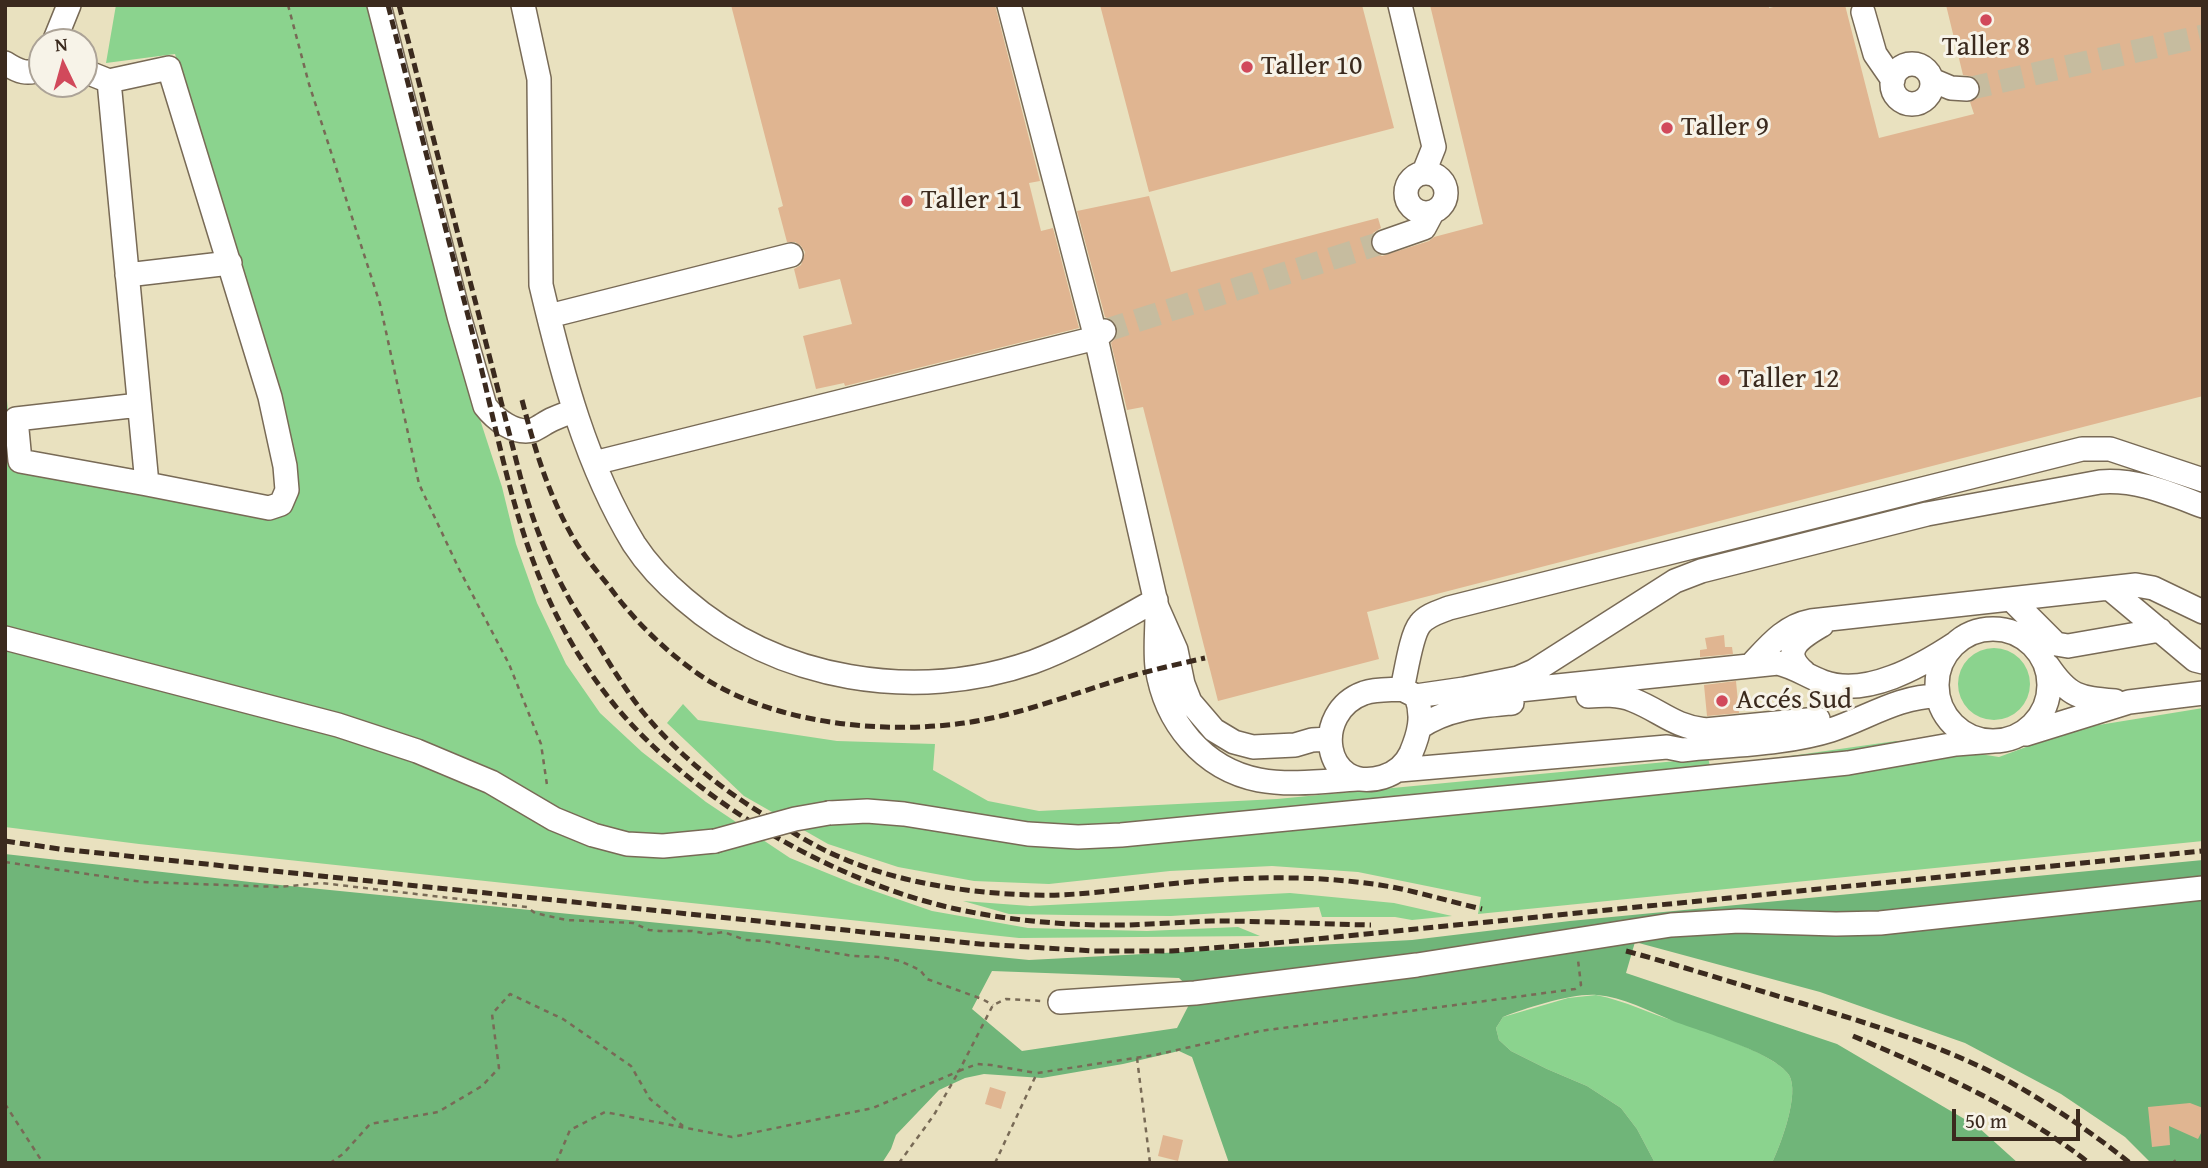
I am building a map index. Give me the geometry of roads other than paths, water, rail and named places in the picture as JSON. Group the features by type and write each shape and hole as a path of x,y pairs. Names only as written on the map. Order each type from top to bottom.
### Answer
{"street":[{"path":"60,28 69,5"},
{"path":"379,5 485,407 506,425 526,431 574,411"},
{"path":"523,5 540,79 541,285 548,316 574,411 594,463 635,546 667,585 702,615 734,636 798,665 863,679 897,682 966,678 1032,662 1157,603"},
{"path":"1009,5 1100,334 1157,603 1176,650 1183,684 1191,702 1214,730 1234,742 1253,747 1295,745 1329,739"},
{"path":"1384,242 1424,228 1432,213 1443,206 1446,200 1446,187 1434,176 1434,147 1400,5"},
{"path":"1863,12 1875,54 1899,73"},
{"path":"5,63 19,72 28,73"},
{"path":"1932,79 1930,92 1921,102 1909,103 1898,97 1892,86 1899,73 1912,64 1925,68 1932,79 1951,88 1967,89"},
{"path":"98,77 109,81 169,68 270,397 285,466 287,490 281,504 269,508 20,461 16,419 139,405"},
{"path":"109,81 147,484"},
{"path":"1432,213 1413,209 1406,198 1408,184 1412,178 1434,176"},
{"path":"548,316 791,255"},
{"path":"127,275 230,263"},
{"path":"594,463 1100,334"},
{"path":"1399,770 1408,760 1420,727 1420,707 1409,693 1414,634 1420,624 1432,614 2081,449 2110,449 2203,480"},
{"path":"1464,689 1518,678 1534,671 1675,580 1701,571 1927,514 2115,481 2150,486 2203,506"},
{"path":"1750,666 1785,630 1797,624 1842,617 2146,586 2203,612"},
{"path":"2109,588 2195,660 2203,663"},
{"path":"2011,598 2056,643 2068,646 2160,631"},
{"path":"1157,603 1156,656 1162,689 1178,727 1212,760 1233,772 1259,780 1372,780 1399,770 1667,747 1682,750 1772,740 1833,730 1905,700 1922,696 1939,700"},
{"path":"1804,672 1797,667 1793,659 1794,646 1814,630 1842,617"},
{"path":"1357,779 1344,772 1335,761 1329,748 1329,739 1334,719 1350,701 1365,692 1519,690 1778,663 1823,682 1840,686 1880,681 1922,665 1972,633 1991,629 2010,631 2027,640 2041,654 2059,682 2071,693 2090,699 2129,702"},
{"path":"5,638 338,725 417,751 491,782 554,819 593,835 627,844 663,846 715,841 795,819 829,813 867,811 904,814 1028,834 1078,837 1614,787 1849,763 1956,744 2003,740 2129,702 2203,693"},
{"path":"1898,754 1933,731 1940,720 1939,672 1945,656 1956,643"},
{"path":"1939,700 1949,720 1962,732 1977,739 2003,740 2026,731 2039,719 2047,704 2050,687 2048,670 2041,654"},
{"path":"1420,727 1433,718 1472,706 1603,695 1633,700 1671,721 1688,728 1705,730 1870,714"},
{"path":"1060,1002 1195,993 1417,965 1574,939 1706,922 1880,923 2203,888"}],"tunnel":[{"path":"1967,89 2203,36"},
{"path":"1104,331 1384,242"}],"railway":[{"path":"388,5 524,535 547,595 570,640 617,708 650,743 728,807 817,859 910,897 956,909 1020,920 1085,925 1214,921 1371,925"},
{"path":"399,5 521,479 540,537 569,599 630,694 670,742 702,771 753,808 824,850 864,867 935,885 983,892 1054,895 1217,880 1304,878 1392,887 1482,909"},
{"path":"522,400 536,451 562,518 593,567 637,620 670,652 722,689 754,703 824,721 860,726 964,723 1002,716 1135,675 1205,658"},
{"path":"5,841 60,849 980,944 1094,951 1171,951 1265,944 2203,851"},
{"path":"1626,951 1852,1019 1953,1054 2035,1096 2130,1163"},
{"path":"1853,1036 2005,1107 2089,1163"}],"place":[{"name":"Taller 8","path":"1986,20"},
{"name":"Taller 10","path":"1247,67"},
{"name":"Taller 9","path":"1667,128"},
{"name":"Taller 11","path":"907,201"},
{"name":"Taller 12","path":"1724,380"},
{"name":"Accés Sud","path":"1722,701"}]}
